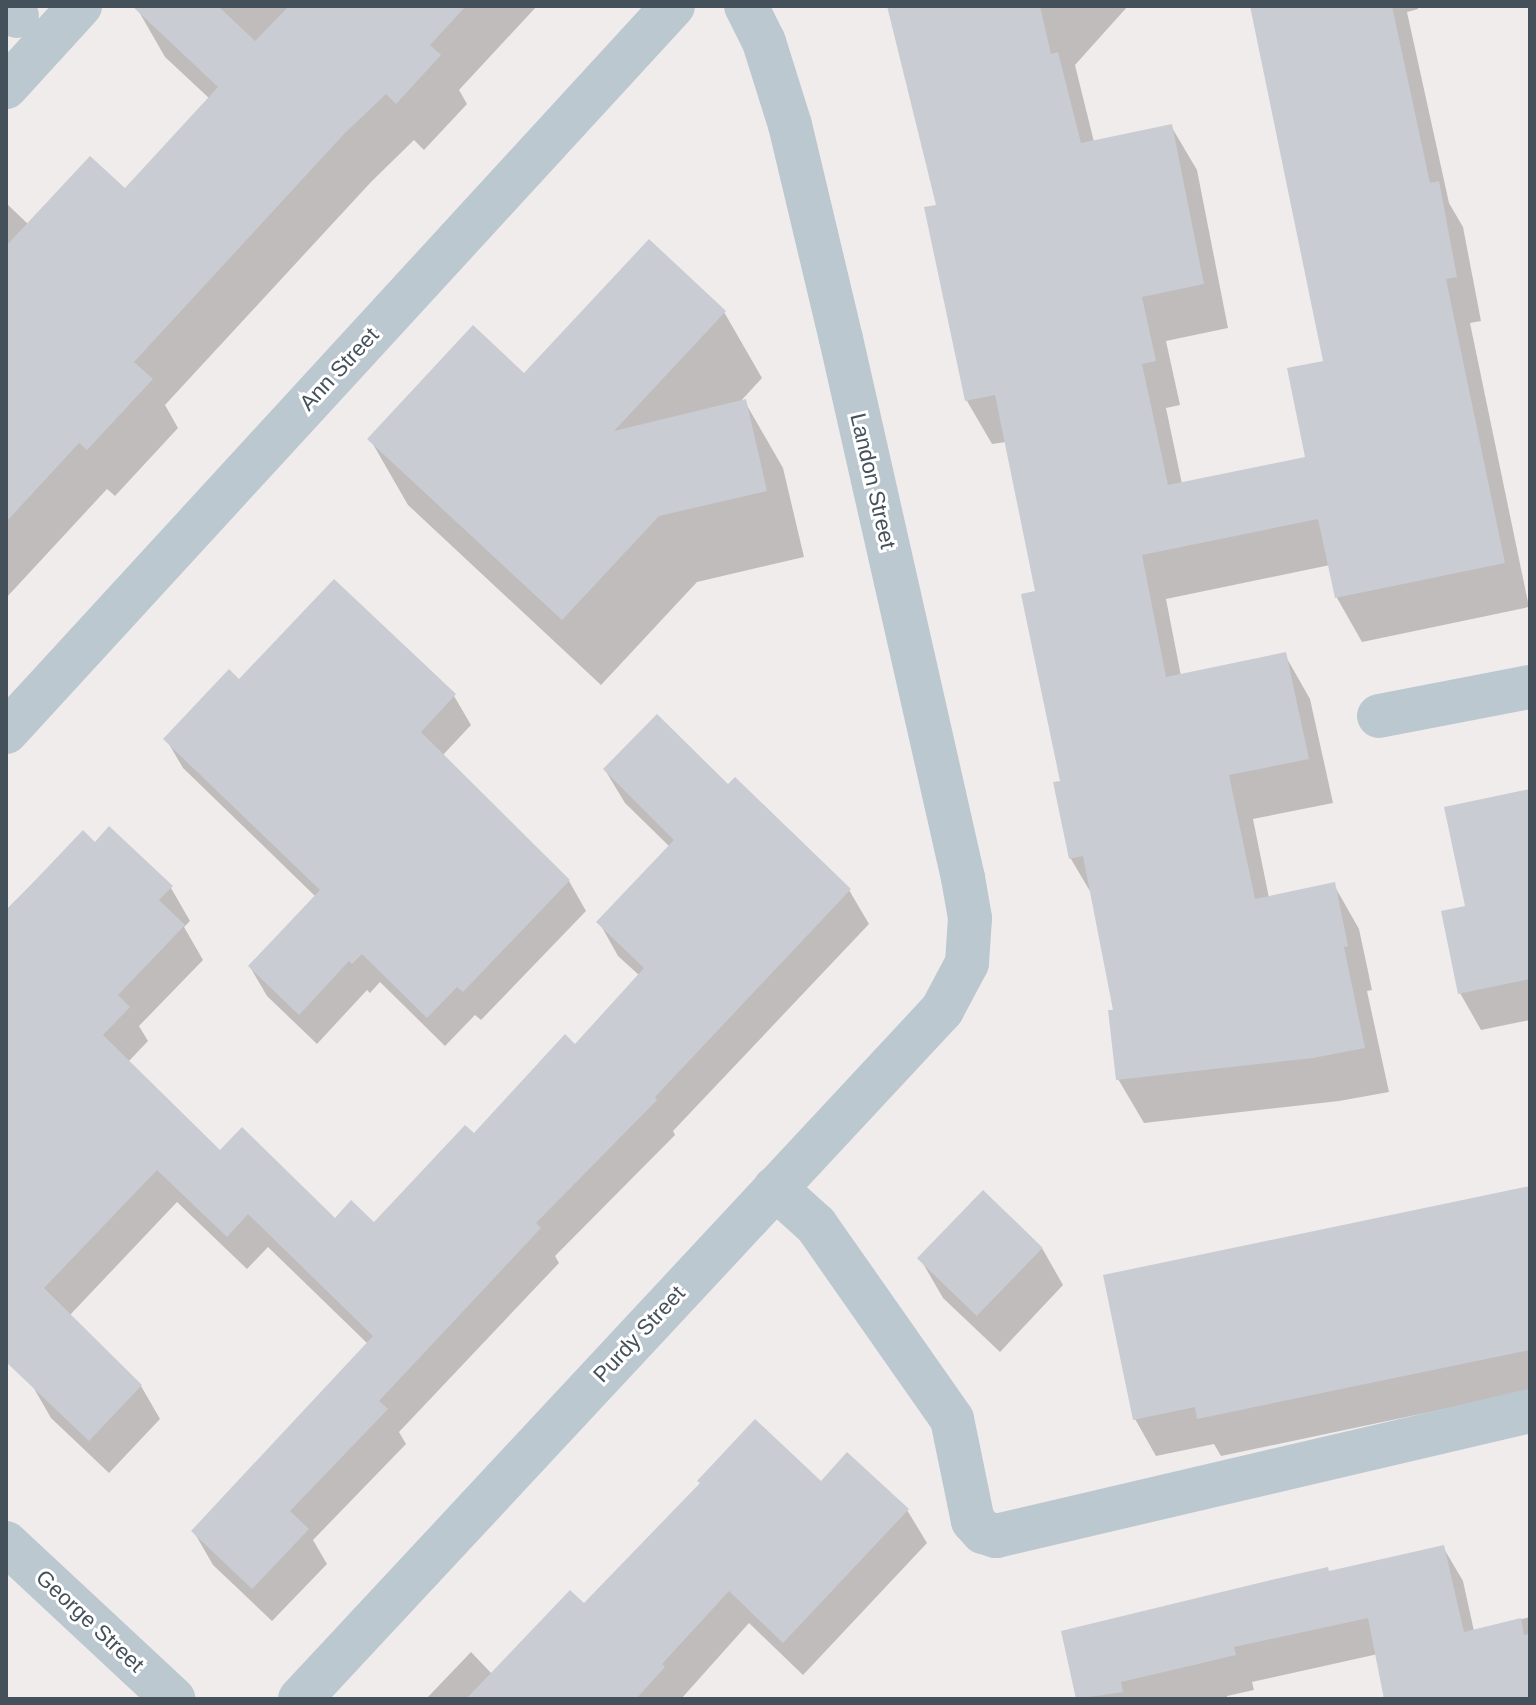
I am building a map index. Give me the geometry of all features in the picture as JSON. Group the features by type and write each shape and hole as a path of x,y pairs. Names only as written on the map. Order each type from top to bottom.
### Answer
{"street":[{"path":"6,87 80,6"},
{"name":"Ann Street","path":"6,732 673,6"},
{"name":"Landon Street","path":"746,6 764,42 790,125 844,354 963,878 970,918 967,963"},
{"path":"1379,716 1530,687"},
{"name":"Purdy Street","path":"300,1699 942,1010 967,963"},
{"path":"775,1188 816,1225 952,1419 973,1521 983,1532 996,1536 1530,1411"},
{"name":"George Street","path":"6,1543 173,1699"}],"building":[{"path":"132,6 218,6 255,41 289,6 466,6 430,45 441,55 396,104 386,94 344,134 134,362 153,379 87,450 79,443 6,522 6,246 90,156 125,188 218,87"},
{"path":"887,6 1040,6 1051,54 1058,52 1081,143 1172,124 1204,284 1142,297 1156,361 1142,364 1168,485 1305,457 1287,368 1323,361 1250,6 1392,6 1430,183 1439,181 1457,277 1446,279 1505,563 1335,598 1318,519 1142,555 1166,677 1286,652 1309,759 1229,775 1255,899 1335,882 1348,946 1344,947 1365,1048 1313,1058 1116,1080 1108,1010 1113,1010 1083,856 1069,859 1053,782 1060,781 1021,594 1035,591 995,395 965,401 924,207 936,205"},
{"path":"649,239 726,311 614,431 746,399 767,491 659,516 562,620 367,439 473,325 524,373"},
{"path":"334,579 456,694 421,732 570,880 463,992 457,987 427,1018 362,954 352,964 349,961 299,1015 248,966 320,890 163,739 229,669 239,679"},
{"path":"657,714 728,784 735,777 851,889 655,1097 657,1100 536,1223 541,1228 379,1401 388,1409 290,1511 309,1529 252,1589 191,1531 373,1336 248,1214 227,1237 157,1170 44,1288 142,1385 89,1441 6,1362 6,911 83,830 95,842 109,826 173,886 159,900 185,925 118,995 130,1007 103,1035 220,1150 242,1127 335,1218 351,1200 374,1222 465,1125 474,1133 565,1034 575,1044 644,968 596,922 674,840 603,769"},
{"path":"1530,789 1530,979 1458,994 1441,911 1465,906 1444,807"},
{"path":"1530,1186 1530,1350 1197,1419 1195,1407 1133,1420 1103,1275"},
{"path":"983,1190 1043,1248 977,1316 917,1258"},
{"path":"755,1419 821,1481 847,1452 909,1509 783,1643 729,1591 662,1664 665,1667 636,1699 466,1699 570,1590 584,1603 700,1483 697,1481"},
{"path":"1444,1545 1464,1632 1521,1618 1524,1635 1530,1634 1530,1699 1384,1699 1368,1618 1234,1647 1236,1655 1121,1682 1123,1692 1076,1699 1061,1631 1328,1567 1329,1571"}]}
